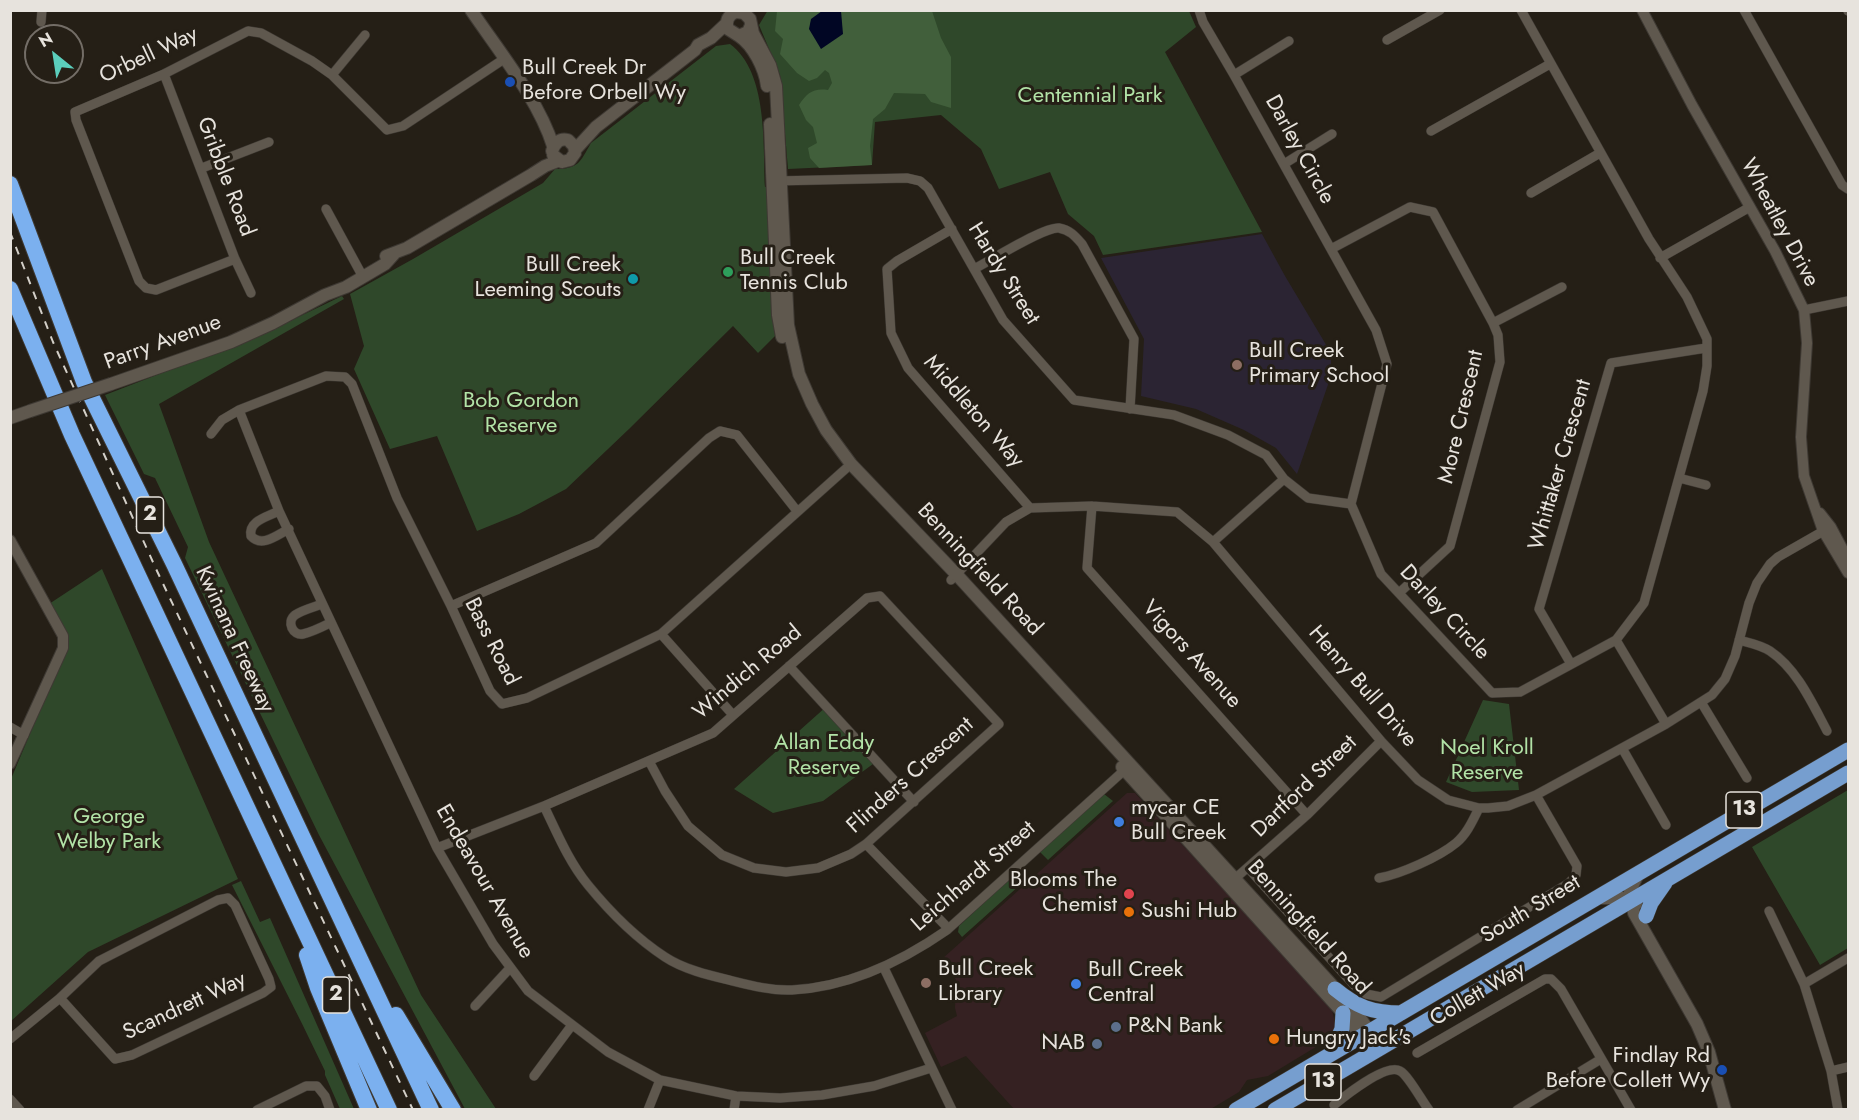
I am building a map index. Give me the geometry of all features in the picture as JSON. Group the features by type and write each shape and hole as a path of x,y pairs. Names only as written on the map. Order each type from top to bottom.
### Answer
{"highway":[{"name":"Kwinana Freeway","path":"10,184 84,382 174,564 430,1110"},
{"name":"2","path":"10,289 72,435 389,1110"},
{"name":"South Street","path":"1236,1110 1848,750"},
{"name":"South Street","path":"1275,1110 1848,773"},
{"path":"1646,916 1651,903 1671,877"},
{"path":"282,880 318,988 369,1110"},
{"path":"351,942 453,1110"},
{"path":"1335,989 1351,1002 1364,1008 1380,1012 1402,1013"},
{"path":"1331,1054 1342,1029 1343,1013"}],"main road":[{"path":"471,10 561,148"},
{"name":"Parry Avenue","path":"695,50 702,51 747,32 759,10"},
{"name":"Parry Avenue","path":"10,418 231,342 273,323 325,294 335,284 361,274 381,257 394,254 480,206 544,166 561,148 596,127 695,50 698,45 711,38 727,23 732,14 741,11 748,15 751,24"},
{"path":"727,23 728,29 737,35"},
{"name":"Benningfield Road","path":"751,24 770,65 776,86 777,181"},
{"name":"Benningfield Road","path":"737,35 751,47 766,78 793,354 812,404 830,436 849,466 1232,882 1335,989 1376,1051"},
{"path":"1640,871 1632,884 1630,900 1634,913 1698,1024"},
{"name":"Benningfield Road","path":"1232,882 1343,1013 1365,1034"},
{"path":"1594,899 1614,897 1630,900 1640,907 1646,916 1694,1008 1725,1110"}],"street":[{"path":"41,22 42,10"},
{"name":"Darley Circle","path":"1199,10 1203,22 1376,330 1386,364 1351,504 1381,573 1492,693 1520,693 1616,640 1644,603 1705,379 1707,339 1687,297 1660,258 1521,10"},
{"path":"1387,40 1440,10"},
{"name":"Wheatley Drive","path":"1642,10 1775,251 1804,310 1808,343 1801,437 1804,477 1816,508 1848,573"},
{"path":"1744,10 1842,185 1848,189"},
{"name":"Orbell Way","path":"235,259 156,290 146,288 139,281 76,120 75,112 164,74 248,31 268,37 312,61 332,75 387,130 403,126 504,59"},
{"path":"332,75 365,35"},
{"path":"1234,75 1289,41"},
{"path":"1431,131 1550,64"},
{"name":"Gribble Road","path":"164,74 235,259 251,293"},
{"path":"1284,164 1332,134"},
{"path":"202,168 269,142"},
{"path":"1531,192 1600,153"},
{"name":"Hardy Street","path":"777,181 907,178 921,181 928,188 1004,320 1074,400 1174,415 1228,435 1266,455 1284,479 1308,498 1351,504"},
{"name":"More Crescent","path":"1331,249 1410,207 1433,212 1498,335 1500,362 1450,546 1399,593"},
{"path":"1660,258 1750,207"},
{"path":"326,209 361,274"},
{"path":"974,269 1044,231 1058,228 1073,233 1082,244 1134,339 1130,409"},
{"name":"Middleton Way","path":"952,230 897,261 887,270 891,333 908,368 1030,508"},
{"path":"1493,323 1562,287"},
{"path":"1804,310 1848,301"},
{"name":"Whittaker Crescent","path":"1571,664 1539,609 1611,363 1706,348"},
{"name":"Bass Road","path":"211,434 222,420 239,410 326,376 345,377 352,384 397,498 490,691 502,704 527,698 661,634 849,466"},
{"name":"Endeavour Avenue","path":"239,410 279,511 437,848 493,944 528,991 608,1052 660,1080 736,1096 780,1098 822,1095 874,1086 931,1068"},
{"path":"451,606 596,543 709,438 720,431 737,435 797,511"},
{"path":"1679,478 1706,485"},
{"path":"1213,542 1284,479"},
{"name":"Henry Bull Drive","path":"954,578 1006,522 1030,508 1092,506 1177,512 1213,542 1381,741 1418,780 1448,800 1479,808 1508,806 1536,795 1666,724 1712,695 1725,679 1749,603 1757,583 1770,564 1827,529"},
{"name":"Vigors Avenue","path":"1092,506 1087,568 1307,815"},
{"path":"279,511 254,523 250,529 251,536 256,541 263,542 289,529"},
{"name":"Wheatley Drive","path":"1827,529 1848,559"},
{"path":"10,540 63,636 63,648 59,659 10,764"},
{"name":"Windich Road","path":"437,848 544,806 713,733 867,598 880,596 999,724"},
{"path":"322,604 295,615 291,621 291,628 296,633 303,634 330,623"},
{"path":"661,634 733,716"},
{"path":"1616,640 1666,724"},
{"path":"1739,640 1769,650 1784,663 1797,680 1827,731"},
{"path":"789,666 914,802"},
{"path":"1701,702 1747,778"},
{"name":"Flinders Crescent","path":"649,761 664,791 688,826 722,855 754,868 786,872 818,868 851,854 866,844 999,724"},
{"path":"10,727 24,735"},
{"name":"Dartford Street","path":"1232,882 1307,815 1381,741"},
{"path":"1622,748 1666,825"},
{"name":"Leichhardt Street","path":"544,806 562,844 587,884 624,924 666,958 707,975 753,986 791,990 826,984 884,968 923,947 948,930 1127,767"},
{"path":"1248,868 1354,985 1366,994 1381,997 1569,883 1576,875 1576,866 1536,795"},
{"path":"1379,878 1412,867 1456,843 1468,830 1479,808"},
{"path":"866,844 948,930"},
{"name":"Scandrett Way","path":"10,1039 60,998 99,961 218,900 228,898 235,906 271,987 263,993 132,1055 115,1059 60,998"},
{"path":"1769,911 1804,984 1831,1071 1838,1110"},
{"path":"1804,984 1848,958"},
{"path":"475,1006 510,968"},
{"path":"884,968 952,1110"},
{"name":"Collett Way","path":"1417,1053 1548,978 1554,980 1561,989 1631,1110"},
{"path":"534,1076 572,1025"},
{"path":"1517,1110 1601,1059"},
{"path":"1831,1071 1848,1067"},
{"path":"1334,1105 1371,1079 1388,1070 1395,1070 1402,1072 1429,1110"},
{"path":"648,1110 660,1080"},
{"path":"257,1110 306,1086 317,1086 325,1096 330,1110"},
{"path":"734,1110 736,1096"},
{"path":"10,1099 20,1110"}],"shaded area":[{"name":"Bull Creek Primary School","path":"1262,234 1331,353 1331,376 1297,474 1276,448 1244,430 1196,409 1141,396 1144,339 1101,258"},
{"name":"Bull Creek Central","path":"1127,793 1135,793 1285,957 1332,1010 1336,1026 1331,1036 1324,1042 1268,1076 1247,1080 1239,1092 1209,1110 1014,1109 966,1056 941,1067 925,1033 957,1016 956,980 942,959"}],"green space":[{"name":"Centennial Park","path":"768,10 1189,11 1196,27 1165,52 1262,232 1103,255 1094,236 1068,214 1050,172 999,189 981,149 941,115 875,122 872,165 788,169 780,75 759,25"},
{"path":"777,11 932,11 941,38 951,57 951,108 931,102 925,94 894,93 885,109 873,119 870,146 872,165 819,168 810,158 808,148 817,143 813,127 806,120 799,105 811,92 828,90 832,83 829,73 825,70 817,78 809,81 797,73 780,54 783,39 775,31"},
{"name":"Bob Gordon Reserve","path":"730,44 742,56 751,72 761,110 765,187 768,187 775,336 758,353 733,326 566,489 519,514 477,531 437,436 390,449 354,369 364,346 350,294 543,183 555,169 574,166 581,160 591,143 716,46"},
{"path":"342,296 344,299 159,404 209,542 421,995 496,1109 465,1109 319,835 185,558 188,547 155,478 144,474 105,395 265,333"},
{"name":"George Welby Park","path":"102,569 238,879 88,952 11,1021 11,779 69,641 49,604"},
{"name":"Noel Kroll Reserve","path":"1483,700 1509,704 1519,790 1472,792 1446,782"},
{"name":"Allan Eddy Reserve","path":"827,706 877,761 823,801 773,813 734,789"},
{"path":"1848,790 1848,948 1820,965 1752,847"},
{"path":"1104,794 1113,801 1048,860 1040,852"},
{"path":"1018,871 1023,871 1030,876 962,937 958,932 959,926"},
{"path":"241,881 260,922 270,918 354,1109 340,1109 314,1047 232,885"}],"water":[{"path":"822,11 841,11 843,34 821,49 809,29 811,19"}],"railway":[{"path":"10,232 53,342 157,571 413,1110"}],"place":[{"name":"Bull Creek Dr Before Orbell Wy","path":"510,82"},
{"name":"Bull Creek Tennis Club","path":"728,272"},
{"name":"Bull Creek Leeming Scouts","path":"633,279"},
{"name":"Bull Creek Primary School","path":"1237,365"},
{"name":"mycar CE Bull Creek","path":"1119,822"},
{"name":"Blooms The Chemist","path":"1129,894"},
{"name":"Sushi Hub","path":"1129,912"},
{"name":"Bull Creek Library","path":"926,983"},
{"name":"Bull Creek Central","path":"1076,984"},
{"name":"P&N Bank","path":"1116,1027"},
{"name":"Hungry Jack's","path":"1274,1039"},
{"name":"NAB","path":"1097,1044"},
{"name":"Findlay Rd Before Collett Wy","path":"1722,1070"}]}
